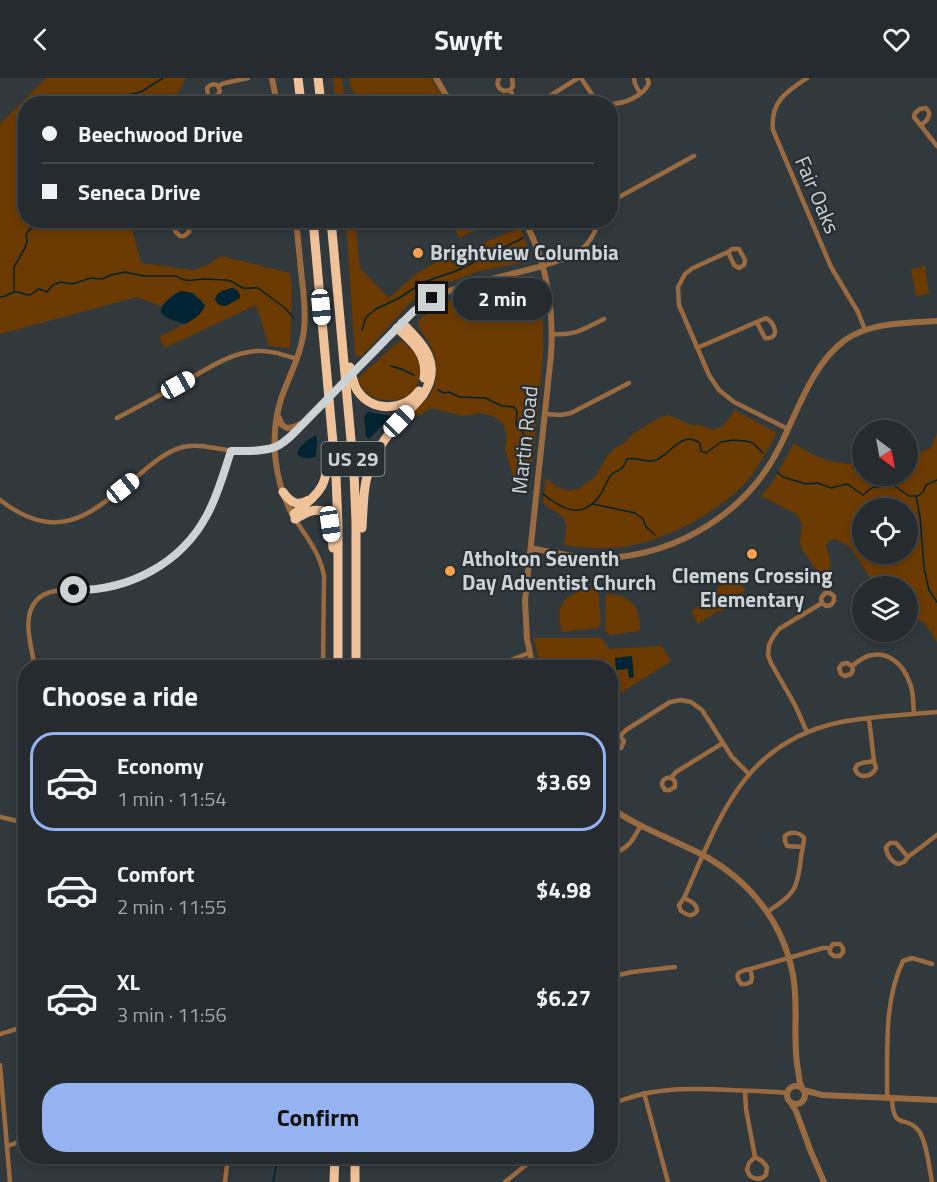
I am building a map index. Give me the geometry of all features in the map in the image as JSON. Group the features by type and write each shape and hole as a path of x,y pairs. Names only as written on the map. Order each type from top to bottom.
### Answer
{"highway":[{"path":"300,78 301,96"},
{"path":"318,78 321,96"},
{"path":"323,78 323,96"},
{"name":"US 29","path":"314,228 338,525 338,660"},
{"name":"US 29","path":"332,228 354,474 356,660"},
{"path":"339,306 353,381 362,396 373,404 392,407 404,404 415,397 424,381 425,369 422,354 399,326"},
{"path":"356,611 364,491 369,468 391,430 427,390 431,377 431,364 424,346 399,326"},
{"path":"294,517 324,484 327,474 331,425"},
{"path":"283,492 291,502 295,503 304,503 314,497"},
{"path":"294,517 314,510 323,511 326,514 330,524 339,585"},
{"path":"335,1182 336,1164"},
{"path":"355,1164 355,1182"}],"street":[{"path":"218,86 225,82 248,78"},
{"path":"272,78 275,96"},
{"path":"436,78 446,96"},
{"path":"499,78 498,87 504,91 510,90"},
{"path":"510,90 513,86 512,78"},
{"path":"550,96 579,78 593,96"},
{"path":"634,78 640,93"},
{"path":"618,104 649,86 647,78"},
{"name":"Fair Oaks","path":"807,78 779,101 773,115 772,130 831,267 865,330"},
{"path":"510,90 513,96"},
{"path":"921,125 937,146"},
{"path":"618,198 694,156"},
{"path":"297,228 305,318 303,338 277,414 274,448 283,492 294,517 321,561 324,576 323,660"},
{"name":"Martin Road","path":"527,228 543,266 551,306 552,334 525,601 531,660"},
{"path":"0,500 31,519 64,522 83,516 98,507 154,462 173,451 191,446 231,451 274,448 306,422 399,326 424,304 443,293 464,286 565,260 583,249 596,228"},
{"path":"728,252 734,265 739,268 744,265 746,260 739,249 732,249 689,271 681,278 678,287 679,304 713,382 726,396 744,408 788,429"},
{"path":"697,348 764,318 770,320 775,330 773,337 765,338 757,323"},
{"path":"552,334 575,333 604,319"},
{"path":"531,548 606,558 649,551 683,539 725,514 749,492 770,465 822,363 845,340 865,330 890,325 937,321"},
{"path":"117,418 238,354 258,351 297,359"},
{"path":"545,414 571,413 629,383"},
{"path":"277,414 282,425 287,428 306,422"},
{"path":"34,660 29,624 31,608 37,599 51,591 100,590 122,585 165,562 192,537 206,516 219,489 231,451"},
{"path":"807,732 795,705 771,663 768,655 769,645 779,629 822,603"},
{"path":"511,660 529,653"},
{"path":"852,666 861,659 873,655 885,655 896,662 909,680 914,714"},
{"path":"618,749 621,748 624,741 620,736 626,730 664,705 681,700 691,702 702,710 732,757 749,774"},
{"path":"684,898 727,805 741,783 773,751 807,732 842,722 937,712"},
{"path":"869,719 876,768 872,774 861,776 857,774 855,769 857,765 874,761"},
{"path":"671,777 723,742"},
{"path":"618,812 703,855 733,874 756,897 781,936 794,989 796,1064 804,1096 802,1100 803,1130"},
{"path":"0,817 18,821"},
{"path":"618,853 629,845 641,825"},
{"path":"767,912 785,900 794,890 800,871 804,841 802,835 790,833 785,836 784,841 788,846 802,847"},
{"path":"908,857 896,843 890,843 886,847 895,863 902,863 937,835"},
{"path":"750,969 788,957 830,948"},
{"path":"932,964 912,958 903,961 899,968 891,997 888,1044 892,1110 896,1118 916,1128 921,1136 932,1182"},
{"path":"618,975 675,967"},
{"path":"0,1034 18,1028"},
{"path":"796,1064 793,1086 789,1089 787,1097 794,1106 824,1182"},
{"path":"0,1065 10,1182"},
{"path":"793,1086 822,1095 937,1100"},
{"path":"618,1102 631,1097 674,1089 787,1093"},
{"path":"745,1090 754,1157 747,1170 750,1176 761,1179 766,1175 767,1167 754,1157"},
{"path":"644,1094 668,1182"},
{"path":"791,1103 822,1095"},
{"path":"8,1146 18,1142"},
{"path":"225,1182 227,1164"},
{"path":"505,1182 527,1164"}],"shaded area":[{"path":"46,78 186,78 176,96 28,96"},
{"path":"333,78 342,78 344,96 335,96"},
{"path":"349,78 431,78 443,96 357,96 351,88"},
{"path":"18,106 18,228 132,228 141,263 192,270 208,265 221,256 290,273 292,290 290,348 269,346 256,305 165,348 159,337 199,315 202,301 191,293 185,292 175,294 161,306 137,297 0,334 0,124"},
{"path":"346,228 356,228 360,268 389,298 417,273 451,254 466,253 481,244 520,228 531,254 525,262 480,271 439,286 411,302 361,357 355,356"},
{"path":"454,228 478,228 460,238"},
{"path":"925,266 929,294 916,296 911,269"},
{"path":"535,280 540,285 543,312 543,353 534,450 528,481 522,488 517,485 505,449 507,436 504,425 495,417 482,413 463,416 431,408 407,423 430,394 436,376 434,356 419,328 418,321 442,304 456,298 484,289"},
{"path":"403,341 415,354 420,365 418,382 413,391 397,400 377,398 368,394 358,378 398,342"},
{"path":"735,410 777,433 751,476 724,502 687,525 648,541 610,548 564,545 565,520 543,503 546,478 557,487 569,491 580,488 596,476 614,449 659,418 669,415 691,425 701,425 713,430 724,425"},
{"path":"937,433 937,642 924,622 918,621 918,576 869,576 861,564 918,564 918,498 852,498 852,550 836,539 828,541 826,546 830,572 827,580 803,551 800,544 802,525 798,515 761,496 772,483 794,443 826,460 852,464 852,486 918,486 918,453 931,448"},
{"path":"732,575 746,590 720,613 718,611 698,624 691,611 701,605"},
{"path":"598,588 601,624 598,628 562,632 560,613 563,602 576,593"},
{"path":"606,594 622,596 633,604 639,615 640,631 610,635 605,631"},
{"path":"534,638 601,638 610,649 662,646 671,661 618,695 618,660 539,660"}],"water":[{"path":"232,288 240,294 240,298 226,306 219,305 215,300 217,295 221,291"},
{"path":"182,291 193,293 205,305 200,314 185,324 166,317 161,310 170,298"},
{"path":"368,412 391,416 369,439 366,437 364,417"},
{"path":"317,436 316,456 306,458 297,454 309,439"},
{"path":"632,656 634,677 629,678 628,669 618,670 618,660 615,658"}],"waterway":[{"path":"122,96 141,92 163,78"},
{"path":"14,290 14,267 25,248 26,234 31,228"},
{"path":"362,330 366,317 376,309 424,282 456,271 523,238"},
{"path":"0,297 16,292 30,295 39,289 47,292 53,285 61,282 72,284 125,272 144,276 176,276 186,280 227,280 244,288 258,288 285,308 294,318"},
{"path":"391,366 414,375"},
{"path":"438,390 460,397 485,398 502,406 514,407 517,411 516,425 524,434 526,445 521,459 530,478"},
{"path":"543,494 565,508 573,510 587,508 600,495 611,475 620,470 627,459 652,461 686,440 700,443 701,451 706,453 721,442 733,440 753,443 763,453"},
{"path":"777,472 783,477 806,484 818,483 831,488 846,484 863,495 873,487 892,484 909,496 918,496 926,485 937,480"},
{"path":"916,496 924,568 929,590 937,602"},
{"path":"593,504 635,513 643,519 646,527 655,535"},
{"path":"273,1182 276,1164"}],"place":[{"name":"Brightview Columbia","path":"418,253"},
{"name":"Clemens Crossing Elementary","path":"752,554"},
{"name":"Atholton Seventh Day Adventist Church","path":"450,571"}],"route":[{"path":"74,590 100,590 122,585 156,569 174,556 192,537 206,516 219,489 231,451 274,448 283,443 413,312 432,298"}]}
